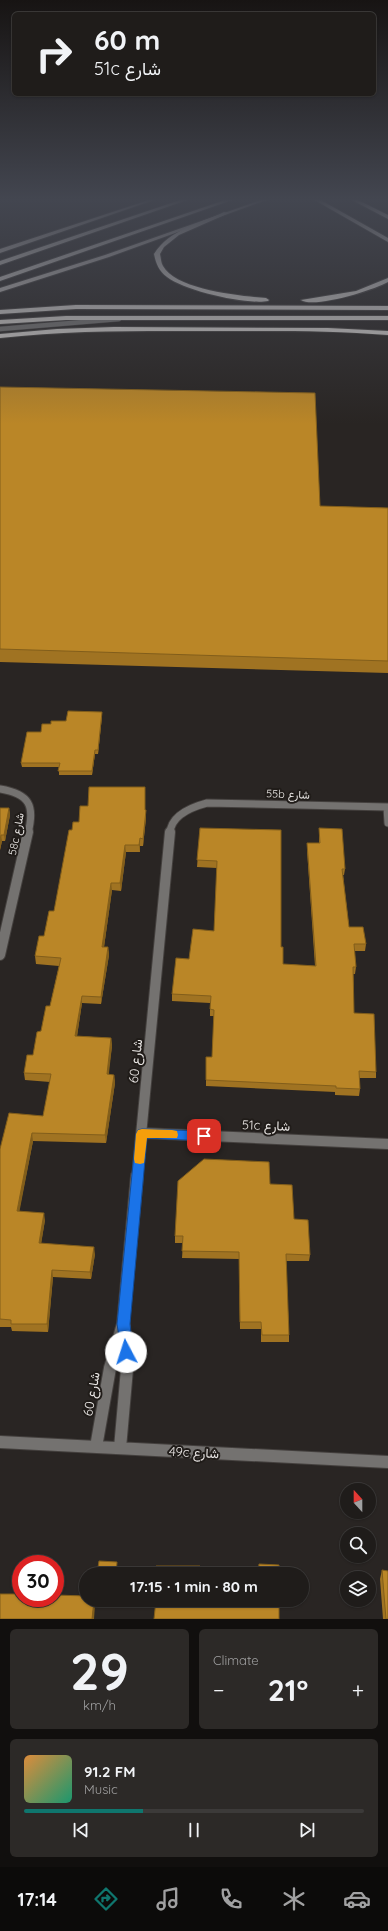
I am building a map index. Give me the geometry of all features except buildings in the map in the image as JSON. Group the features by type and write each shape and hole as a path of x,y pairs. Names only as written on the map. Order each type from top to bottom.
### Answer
{"highway":[{"path":"0,279 16,274"},
{"path":"168,274 194,287 227,296 272,300"},
{"path":"294,300 347,294 369,289 388,280"},
{"path":"0,312 84,307 388,308"},
{"path":"0,322 42,318 388,318"},
{"path":"0,336 62,330 116,328 341,330 388,333"}],"main road":[{"path":"0,290 52,274"}],"street":[{"path":"0,329 135,318"},
{"name":"58c شارع","path":"0,789 18,793 30,804 32,817 0,955"},
{"name":"55b شارع","path":"188,809 218,803 387,807"},
{"path":"387,807 388,823"},
{"name":"شارع 60","path":"96,1447 110,1368 123,1324 170,830 173,822 188,809"},
{"name":"51c شارع","path":"142,1134 388,1144"},
{"name":"شارع 60","path":"120,1448 127,1369 123,1324"},
{"name":"49c شارع","path":"0,1442 388,1462"}],"slow traffic":[{"path":"140,1159 142,1134 172,1135"}],"route":[{"path":"126,1352 126,1339 123,1324 142,1134 204,1136"}]}
